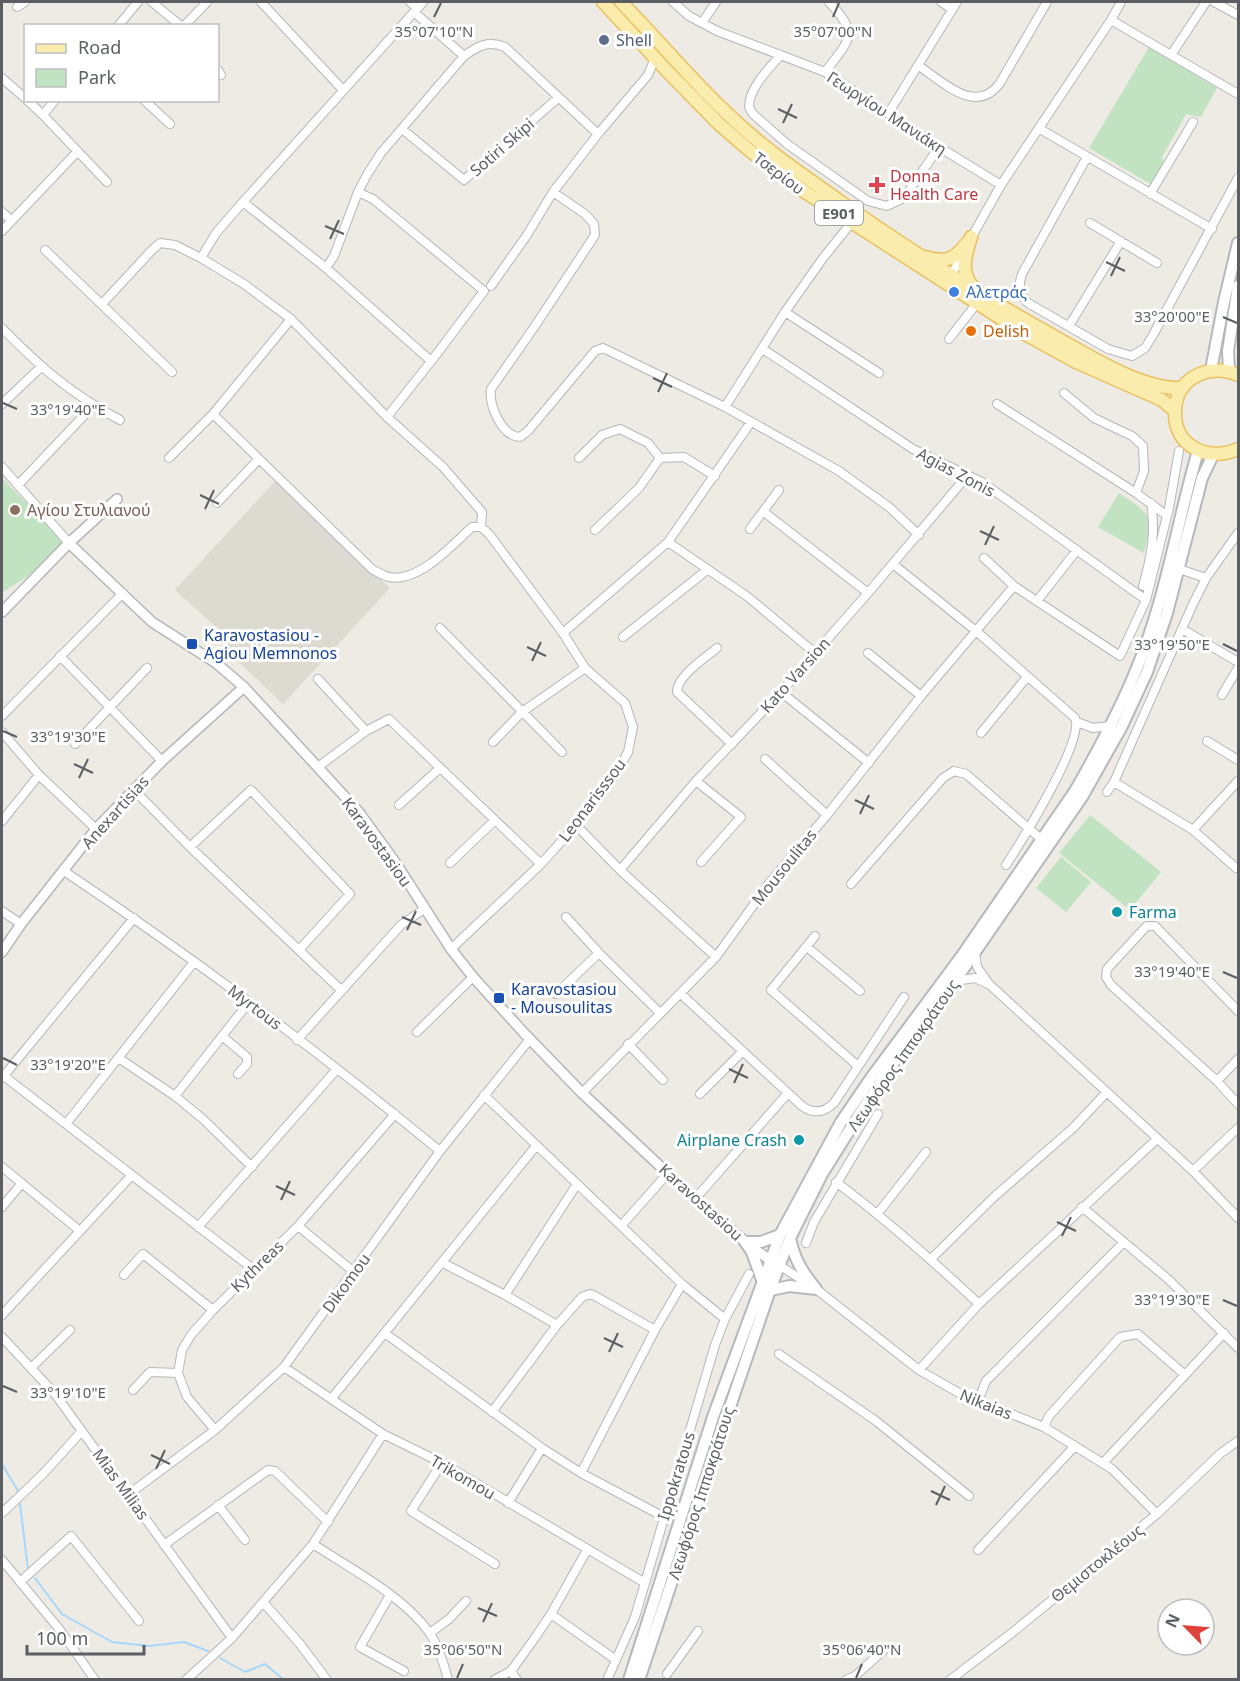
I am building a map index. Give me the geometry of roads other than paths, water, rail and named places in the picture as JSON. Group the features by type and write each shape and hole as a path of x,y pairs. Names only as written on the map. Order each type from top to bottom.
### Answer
{"main road":[{"name":"Τσερίου","path":"603,2 719,124 805,192 982,301 1112,368 1160,386 1182,388"},
{"name":"Τσερίου","path":"621,2 750,135 915,254 953,277"},
{"path":"915,254 947,260 956,256 971,237"},
{"path":"971,237 964,257 965,273 982,301"},
{"path":"1211,370 1224,302 1239,243"},
{"name":"E901","path":"953,277 982,301"},
{"path":"1239,286 1228,351 1234,373 1211,370 1200,373 1182,388 1176,401 1175,411 1176,424 1181,435 1198,451 1213,455 1228,454 1239,449"},
{"name":"Τσερίου","path":"982,301 1025,334 1110,378 1162,400 1175,411"},
{"name":"Λεωφόρος Ιπποκράτους","path":"628,1680 713,1417 762,1280 785,1237 814,1169 841,1122 961,957 1075,791 1101,744 1138,667 1163,589 1198,451"},
{"name":"Λεωφόρος Ιπποκράτους","path":"785,1237 862,1110 890,1068 955,981 1082,796 1122,726 1147,672 1167,613 1202,478 1213,455"},
{"path":"745,1242 761,1242 785,1237 806,1277 816,1289"},
{"path":"745,1242 752,1252 762,1280"},
{"name":"Λεωφόρος Ιπποκράτους","path":"639,1680 770,1290 774,1259"},
{"path":"770,1290 790,1286 816,1289"}],"street":[{"path":"17,7 25,2"},
{"path":"120,24 138,2"},
{"path":"152,2 180,24"},
{"path":"184,24 207,2"},
{"path":"261,2 343,90"},
{"path":"410,2 464,56"},
{"path":"201,258 216,233 423,2"},
{"name":"Γεωργίου Μανιάκη","path":"673,2 689,16 702,23 825,72 1001,185"},
{"path":"702,23 716,2"},
{"path":"825,72 844,47 849,33 845,19 829,2"},
{"path":"941,2 952,9"},
{"path":"888,114 957,2"},
{"path":"919,66 960,93 983,98 993,93 1000,83 1047,2"},
{"path":"953,277 971,237 1001,185 1040,129 1121,2"},
{"path":"1171,55 1206,2"},
{"path":"1214,2 1239,15"},
{"path":"1111,20 1239,94"},
{"path":"326,268 334,256 358,192 381,153 464,56 476,47 495,43 505,47 598,135"},
{"path":"781,55 752,94 748,107 787,144 868,201 887,206 904,198 939,147"},
{"path":"491,286 554,192 648,75 655,58"},
{"path":"648,75 667,71"},
{"path":"2,78 24,98"},
{"name":"Sotiri Skipi","path":"402,129 464,180 558,98"},
{"path":"28,102 107,182"},
{"path":"43,115 53,102"},
{"path":"146,102 170,124"},
{"path":"1150,194 1193,122"},
{"path":"1040,129 1212,229"},
{"path":"2,231 77,152"},
{"path":"1087,157 1022,274 1020,282 1022,297 1028,303 1108,349 1132,356 1145,348 1239,178"},
{"path":"358,192 373,199 483,291 387,417"},
{"path":"554,192 585,214 594,224 595,235 491,389 489,398 497,417 514,437 520,437 528,431 595,351 603,348 725,407 838,471 889,507 919,534"},
{"path":"243,202 326,268 431,361"},
{"path":"2,212 12,220"},
{"path":"725,407 785,312 852,222"},
{"path":"1090,223 1157,263"},
{"path":"1069,326 1120,241"},
{"path":"102,304 160,243 175,245 201,258 244,284 291,320 387,417 443,467 482,512 481,527 472,527 428,566 408,576 389,578 372,569 213,414"},
{"path":"45,250 172,372"},
{"path":"949,339 982,301"},
{"path":"785,312 879,373"},
{"path":"169,458 213,414 291,320"},
{"path":"2,328 41,367 93,406 120,420"},
{"name":"Agias Zonis","path":"763,349 904,443 982,483 1146,600"},
{"path":"2,404 41,367"},
{"path":"1064,393 1094,418 1132,436 1143,446 1144,471 1136,492"},
{"path":"997,404 1136,492 1167,515 1182,516"},
{"path":"18,485 93,406"},
{"path":"563,633 668,542 751,422"},
{"path":"579,458 602,435 620,429 648,443 660,458"},
{"path":"984,558 1014,586 1117,655 1122,654 1146,600 1167,515 1179,451"},
{"path":"660,458 684,457 715,476"},
{"path":"595,530 639,488 660,458"},
{"path":"217,503 259,459"},
{"path":"2,466 69,543"},
{"name":"Kato Varsion","path":"620,870 696,782 781,692 968,476"},
{"path":"750,529 779,490"},
{"path":"2,612 69,543 117,500"},
{"path":"1143,586 1152,554 1154,530 1151,503"},
{"path":"764,512 868,593"},
{"name":"Leonarisssou","path":"451,949 541,864 576,825 616,774 628,752 633,727 625,703 585,668 563,633 489,534 481,527"},
{"path":"1107,792 1114,782 1206,578 1239,533"},
{"path":"668,542 748,597 815,653"},
{"name":"Karavostasiou","path":"69,543 152,622 216,663 244,687 358,811 395,862 451,949 473,977 530,1039 582,1093 695,1199 745,1242 774,1259"},
{"path":"1037,601 1077,550"},
{"path":"893,564 976,632 1076,720 1093,728 1110,726"},
{"path":"1179,569 1206,578"},
{"path":"623,637 707,570"},
{"name":"Mousoulitas","path":"582,1093 716,957 770,882 1014,586"},
{"path":"2,716 123,593"},
{"path":"440,628 562,752"},
{"path":"1182,629 1239,662"},
{"path":"717,648 682,678 677,692 732,744"},
{"path":"868,653 921,696"},
{"path":"60,656 162,761"},
{"path":"75,744 147,668"},
{"path":"493,742 522,712 585,668"},
{"path":"1222,694 1239,668"},
{"path":"981,733 1027,677"},
{"path":"318,680 366,731"},
{"name":"Anexartisias","path":"2,952 21,924 96,829 162,761 244,687"},
{"path":"781,692 869,763"},
{"path":"318,767 366,731 389,719 541,864"},
{"path":"1006,865 1064,764 1075,735 1076,720"},
{"path":"1093,728 1101,744"},
{"path":"2,732 39,775 96,829"},
{"path":"1207,741 1239,759"},
{"path":"765,759 827,815"},
{"path":"399,805 440,768"},
{"path":"851,884 943,778 954,771 966,774 1041,839"},
{"path":"2,821 39,775"},
{"path":"1192,830 1239,781"},
{"path":"696,782 741,817 702,862"},
{"path":"1114,782 1192,830 1236,868"},
{"path":"134,790 190,847 341,990"},
{"path":"190,847 251,790 350,894 299,950"},
{"path":"450,863 494,821"},
{"path":"576,825 620,870 716,957"},
{"name":"Myrtous","path":"64,871 134,918 249,1002 440,1151"},
{"path":"297,1040 401,924 424,909"},
{"path":"2,910 21,924"},
{"path":"566,917 660,1013"},
{"path":"134,918 3,1077 252,1269"},
{"path":"1239,1011 1155,926 1147,926 1107,969 1106,977 1111,985 1217,1081 1239,1104"},
{"path":"815,936 771,990 858,1066"},
{"path":"807,946 860,991"},
{"path":"975,952 977,967 989,984 1193,1171 1239,1218"},
{"path":"555,994 599,953"},
{"path":"66,1124 120,1059 194,962"},
{"path":"417,1032 473,977"},
{"path":"955,981 975,978 989,984"},
{"path":"681,994 807,1109 823,1111 834,1103 904,997"},
{"path":"175,1096 249,1002"},
{"path":"222,1036 247,1057 247,1064 238,1074"},
{"name":"Dikomou","path":"129,1494 215,1430 284,1367 440,1151 530,1039"},
{"path":"628,1044 663,1080"},
{"path":"700,1094 743,1051"},
{"path":"120,1059 175,1096 204,1120 252,1167"},
{"path":"1217,1081 1239,1059"},
{"path":"198,1227 337,1069"},
{"path":"931,1259 992,1199 1072,1128 1107,1092"},
{"path":"695,1199 788,1093"},
{"path":"484,1095 682,1284 725,1319"},
{"name":"Kythreas","path":"178,1373 182,1350 191,1335 252,1269 298,1226 395,1114"},
{"path":"806,1243 814,1222 836,1182 878,1114"},
{"path":"1193,1171 1239,1128"},
{"path":"919,1370 979,1304 1157,1138"},
{"path":"332,1398 536,1146"},
{"path":"878,1213 926,1152"},
{"path":"2,1167 80,1231"},
{"path":"621,1226 668,1173"},
{"path":"2,1316 132,1175"},
{"path":"836,1182 878,1213 979,1304"},
{"path":"2,1208 22,1183"},
{"path":"504,1295 577,1184"},
{"path":"1082,1207 1168,1278 1239,1348"},
{"path":"298,1226 354,1272"},
{"path":"978,1401 986,1382 1123,1243"},
{"path":"124,1275 143,1254 213,1310"},
{"name":"Nikaias","path":"774,1259 919,1370 959,1393 1044,1427 1112,1469 1157,1514"},
{"path":"443,1263 557,1325"},
{"name":"Ippokratous","path":"607,1680 635,1617 715,1345 725,1319 749,1274"},
{"path":"581,1473 655,1330 682,1284"},
{"path":"492,1412 557,1325 582,1297 590,1294 655,1330"},
{"path":"31,1368 70,1330"},
{"path":"1102,1463 1224,1333"},
{"path":"386,1334 543,1449 581,1473 664,1517"},
{"path":"1044,1427 1049,1416 1120,1337 1138,1334 1185,1375"},
{"name":"Mias Milias","path":"2,1337 55,1394 232,1638"},
{"path":"779,1354 876,1421 969,1496"},
{"name":"Trikomou","path":"284,1367 383,1434 442,1463 645,1583"},
{"path":"133,1390 150,1372 178,1373 187,1396 215,1430"},
{"path":"2,1513 43,1474 81,1432"},
{"path":"186,1680 232,1638 313,1544 383,1434"},
{"name":"Θεμιστοκλέους","path":"950,1680 1013,1632 1157,1514 1221,1453 1239,1441"},
{"path":"978,1551 1075,1446"},
{"path":"508,1503 543,1449"},
{"path":"442,1463 411,1511 495,1564"},
{"path":"164,1545 264,1471 271,1470 328,1522"},
{"path":"218,1505 245,1540"},
{"path":"20,1582 71,1536 139,1621"},
{"path":"313,1544 411,1611 430,1633 448,1680"},
{"path":"494,1680 511,1671 551,1614 587,1550"},
{"path":"2,1560 60,1630 95,1680"},
{"path":"390,1595 360,1647 404,1671"},
{"path":"430,1633 449,1619 466,1601"},
{"path":"263,1602 300,1644 327,1680"},
{"path":"551,1614 616,1660"},
{"path":"667,1674 698,1631"},
{"path":"846,1680 855,1676 886,1648"},
{"path":"511,1671 517,1680"}],"waterway":[{"path":"2,1464 18,1491"},
{"path":"20,1504 28,1569"},
{"path":"35,1578 62,1614 112,1642 149,1646 184,1642 208,1651"},
{"path":"220,1658 245,1672 265,1664 284,1680"}],"place":[{"name":"Shell","path":"604,40"},
{"name":"Donna Health Care","path":"877,185"},
{"name":"Αλετράς","path":"954,292"},
{"name":"Delish","path":"971,331"},
{"name":"Αγίου Στυλιανού","path":"15,510"},
{"name":"Karavostasiou - Agiou Memnonos","path":"192,644"},
{"name":"Farma","path":"1117,912"},
{"name":"Karavostasiou - Mousoulitas","path":"499,998"},
{"name":"Airplane Crash","path":"799,1140"}]}
